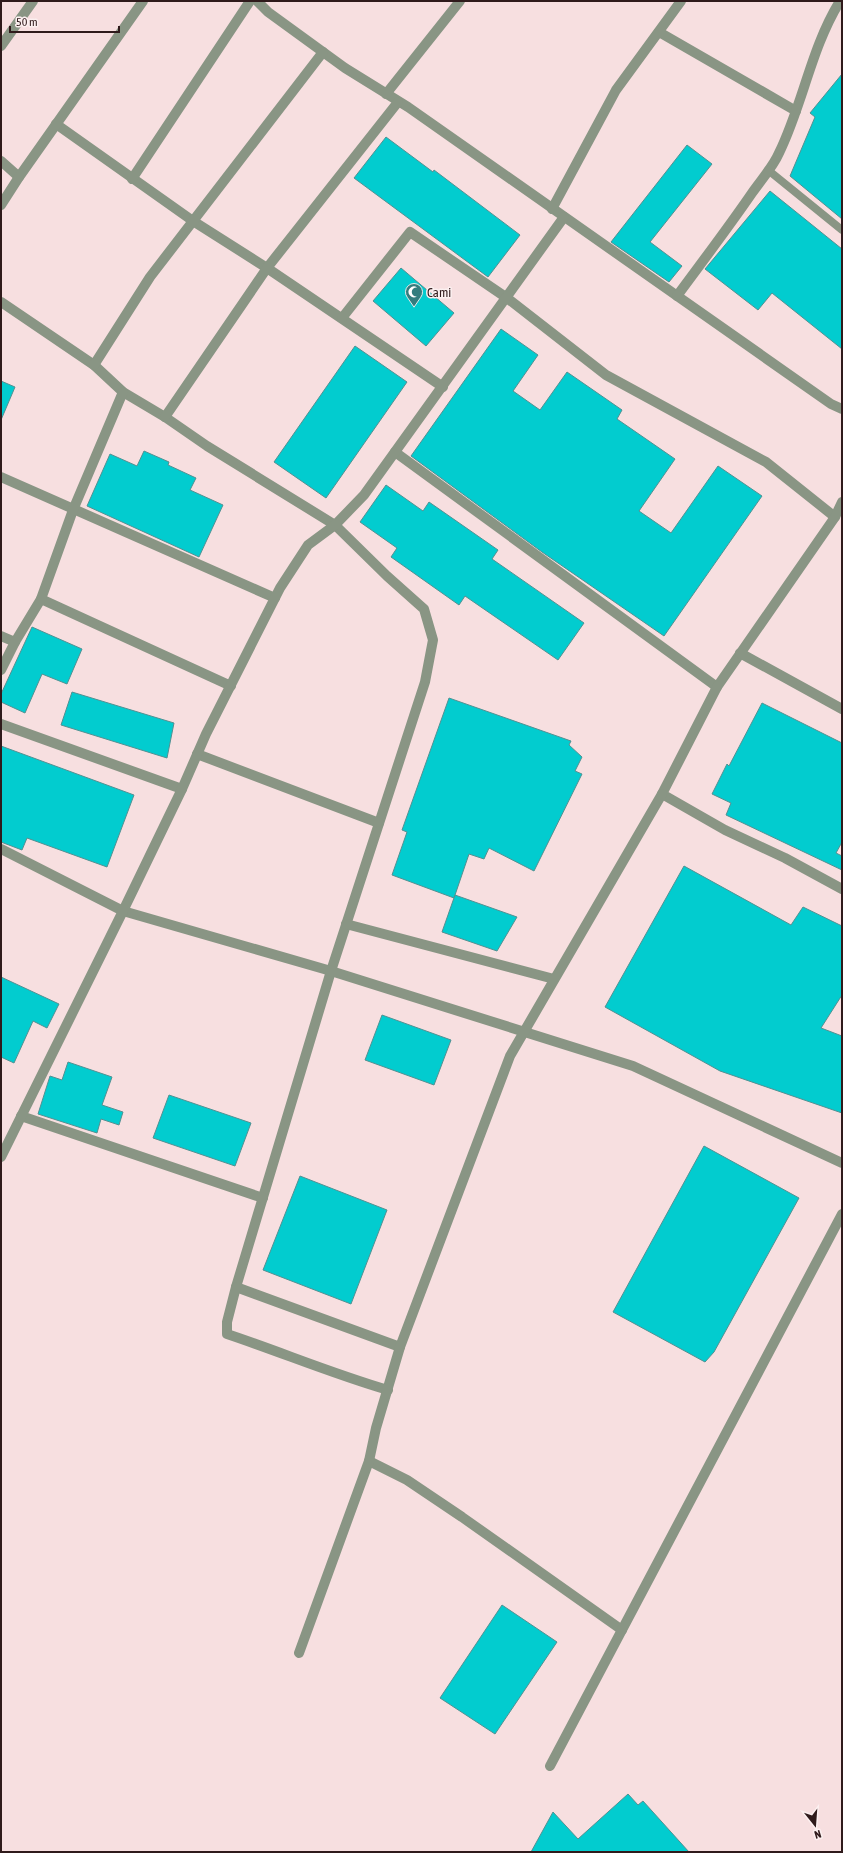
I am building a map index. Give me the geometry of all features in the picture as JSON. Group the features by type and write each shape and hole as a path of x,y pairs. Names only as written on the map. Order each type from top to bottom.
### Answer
{"street":[{"path":"1,46 33,1"},
{"path":"1,205 56,124 144,1"},
{"path":"132,178 250,1"},
{"path":"257,1 268,12 323,52 564,217 831,404 842,409"},
{"path":"386,94 460,1"},
{"path":"552,209 616,90 682,1"},
{"path":"677,296 727,229 779,154 796,112 824,32 840,1"},
{"path":"659,32 796,112"},
{"path":"94,365 150,277 323,52"},
{"path":"165,416 267,268 398,102"},
{"path":"56,124 193,221 267,268 443,387"},
{"path":"1,161 19,177"},
{"path":"1,1157 123,911 182,789 197,754 275,598 308,545 335,525 364,495 564,217"},
{"path":"342,318 410,232 507,298 606,375 766,462 835,517"},
{"path":"1,302 94,365 123,392 165,416 207,446 335,525 387,576 424,609 433,640 425,682 330,971 226,1322 226,1334 274,1350 341,1376 388,1390"},
{"path":"1,670 15,642 41,599 73,510 123,392"},
{"path":"395,452 717,686"},
{"path":"1,477 275,598"},
{"path":"299,1653 369,1461 376,1428 400,1347 510,1056 662,794 717,686 835,517 842,502"},
{"path":"41,599 231,686"},
{"path":"1,636 15,642"},
{"path":"740,653 842,709"},
{"path":"1,724 182,789"},
{"path":"197,754 379,823"},
{"path":"662,794 725,830 785,858 842,889"},
{"path":"1,848 123,911 330,971 633,1066 842,1164"},
{"path":"346,924 554,979"},
{"path":"22,1116 263,1198"},
{"path":"550,1766 842,1214"},
{"path":"236,1287 400,1347"},
{"path":"369,1461 407,1480 622,1630"}],"lane":[{"path":"768,170 842,230"}],"building":[{"path":"842,74 842,219 790,176 815,117 810,113"},
{"path":"386,137 433,172 434,170 520,235 488,277 354,178"},
{"path":"687,145 712,164 650,242 682,266 669,282 611,242"},
{"path":"770,191 842,249 842,349 772,293 758,310 705,269"},
{"name":"Cami","path":"401,268 454,313 426,346 373,301"},
{"path":"501,329 538,355 513,391 540,410 567,372 622,410 617,419 675,459 639,511 671,533 718,466 762,496 664,636 542,552 411,456"},
{"path":"355,346 407,382 326,498 274,462"},
{"path":"1,381 15,387 1,420"},
{"path":"144,451 169,462 168,465 196,478 190,490 223,505 199,557 87,506 110,454 137,466"},
{"path":"386,485 423,511 429,502 498,550 492,559 584,623 558,660 465,596 459,605 391,557 397,548 360,522"},
{"path":"32,627 82,649 67,684 42,674 25,713 1,702 1,694"},
{"path":"72,692 174,723 167,758 61,725"},
{"path":"449,698 571,741 569,745 582,757 575,771 582,774 534,871 489,848 484,859 469,854 454,898 392,875 407,832 402,830"},
{"path":"762,703 842,743 842,842 836,853 842,856 842,870 726,815 731,803 712,794 727,764 729,766"},
{"path":"1,746 134,795 107,867 27,838 22,850 1,842"},
{"path":"684,866 791,925 803,907 842,926 842,995 821,1028 842,1036 842,1113 720,1071 605,1007"},
{"path":"455,895 517,917 497,951 442,932"},
{"path":"1,977 59,1004 47,1028 33,1021 14,1063 1,1057"},
{"path":"382,1015 451,1040 434,1085 365,1060"},
{"path":"68,1062 112,1077 102,1105 123,1112 119,1125 101,1119 97,1133 38,1114 50,1076 62,1080"},
{"path":"169,1095 251,1123 235,1166 153,1138"},
{"path":"704,1146 799,1198 714,1352 705,1362 613,1312"},
{"path":"300,1176 387,1210 351,1304 263,1270"},
{"path":"502,1605 557,1642 495,1734 440,1698"},
{"path":"628,1794 638,1805 643,1801 689,1852 531,1852 553,1812 578,1839"}],"place":[{"name":"Cami","path":"414,307"}]}
